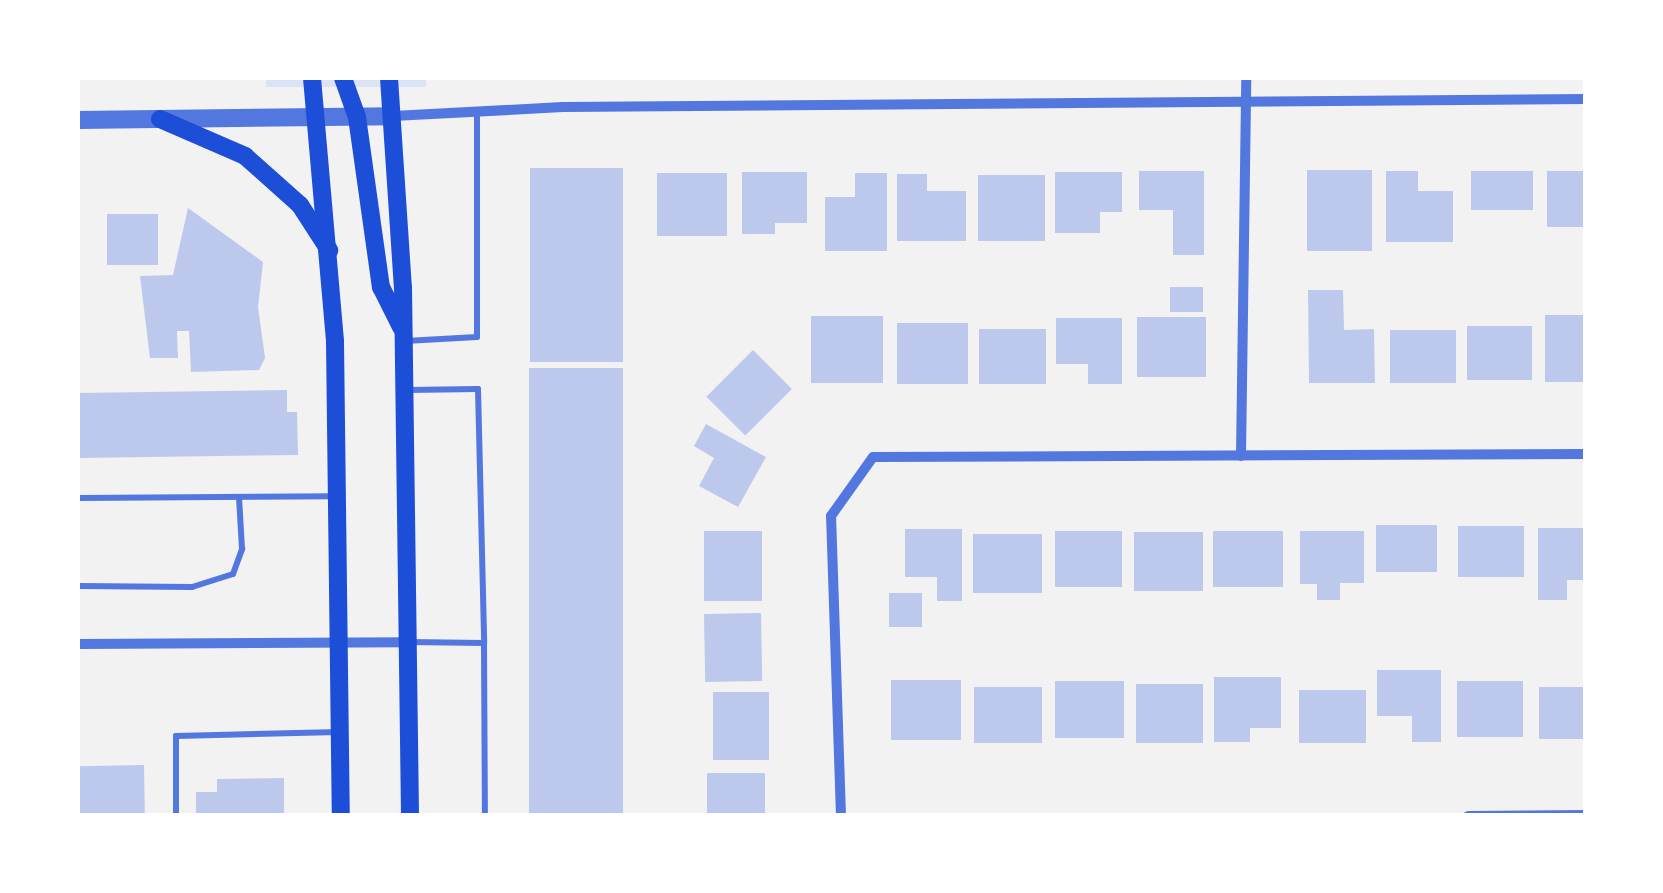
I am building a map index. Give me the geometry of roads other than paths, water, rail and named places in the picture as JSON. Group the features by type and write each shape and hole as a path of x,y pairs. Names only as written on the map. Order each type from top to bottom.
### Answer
{"main road":[{"path":"312,78 320,117 330,251 338,496 341,816"},
{"path":"343,78 357,117 381,287 404,337"},
{"path":"390,78 404,337 410,816"},
{"path":"160,119 246,156 300,205 330,251"}],"street":[{"path":"1241,456 1246,78"},
{"path":"78,120 477,116 562,107 1586,99"},
{"path":"841,816 831,516 873,457 1586,454"},
{"path":"78,644 407,642"},
{"path":"1468,816 1586,815"}],"lane":[{"path":"404,337 477,337 477,116"},
{"path":"404,390 478,390 485,816"},
{"path":"78,498 338,496"},
{"path":"78,586 192,587 233,574 242,549 239,497"},
{"path":"407,642 484,643"},
{"path":"176,816 176,736 340,732"}]}
